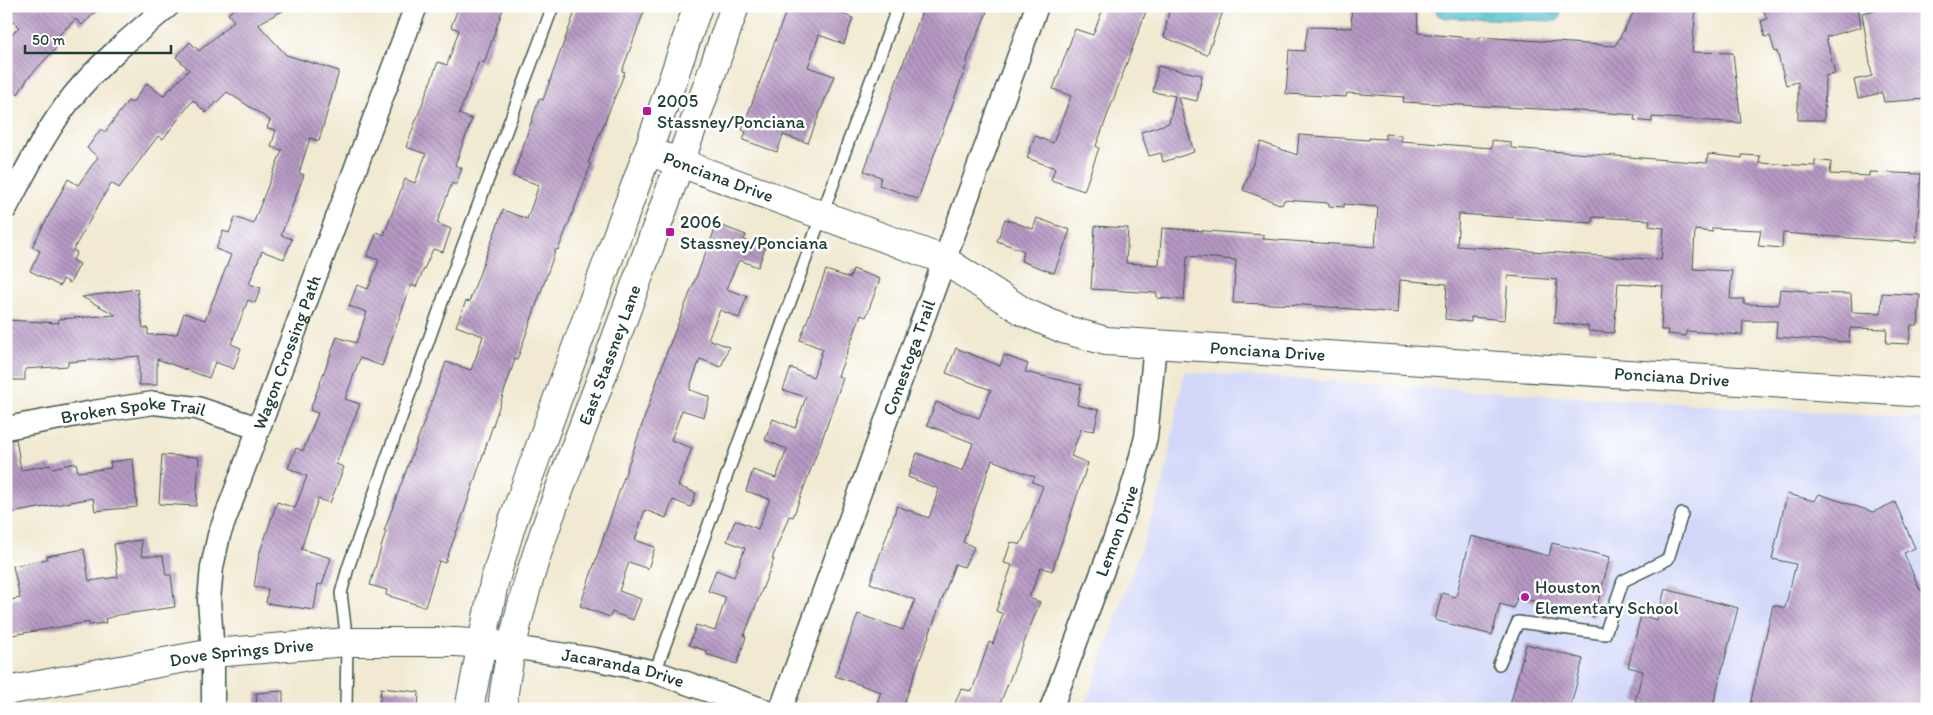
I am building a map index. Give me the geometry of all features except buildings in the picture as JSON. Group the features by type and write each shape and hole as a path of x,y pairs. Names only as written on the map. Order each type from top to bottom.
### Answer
{"street":[{"path":"6,208 33,157 73,96 112,56 168,6"},
{"name":"Wagon Crossing Path","path":"213,709 213,653 209,600 212,566 219,535 416,6"},
{"name":"East Stassney Lane","path":"469,709 480,644 494,583 512,523 648,152 698,6"},
{"name":"East Stassney Lane","path":"502,709 511,647 526,589 544,532 681,162 736,6"},
{"name":"Conestoga Trail","path":"781,709 1037,6"},
{"name":"Ponciana Drive","path":"648,152 681,162 944,260 1024,312 1050,324 1106,341 1927,393"},
{"name":"Lemon Drive","path":"1051,709 1125,511 1136,475 1146,437 1154,345"},
{"name":"Broken Spoke Trail","path":"6,428 154,403 197,408 258,428"},
{"name":"Dove Springs Drive","path":"6,691 213,653 347,642 480,644 511,647"},
{"name":"Jacaranda Drive","path":"511,647 594,659 655,672 761,709"}],"lane":[{"path":"346,709 347,642 342,592 348,568 446,291 553,6"},
{"path":"655,672 824,215 898,6"},
{"path":"1499,664 1518,622 1605,634 1623,581 1668,559 1682,514"}],"shaded area":[{"name":"Houston Elementary School","path":"1184,372 1927,419 1927,709 1084,709 1163,485"}],"water":[{"path":"1432,6 1560,6 1560,18 1557,21 1447,18 1439,16"}],"place":[{"name":"2005 Stassney/Ponciana","path":"647,111"},
{"name":"2006 Stassney/Ponciana","path":"670,232"},
{"name":"Houston Elementary School","path":"1525,597"}]}
